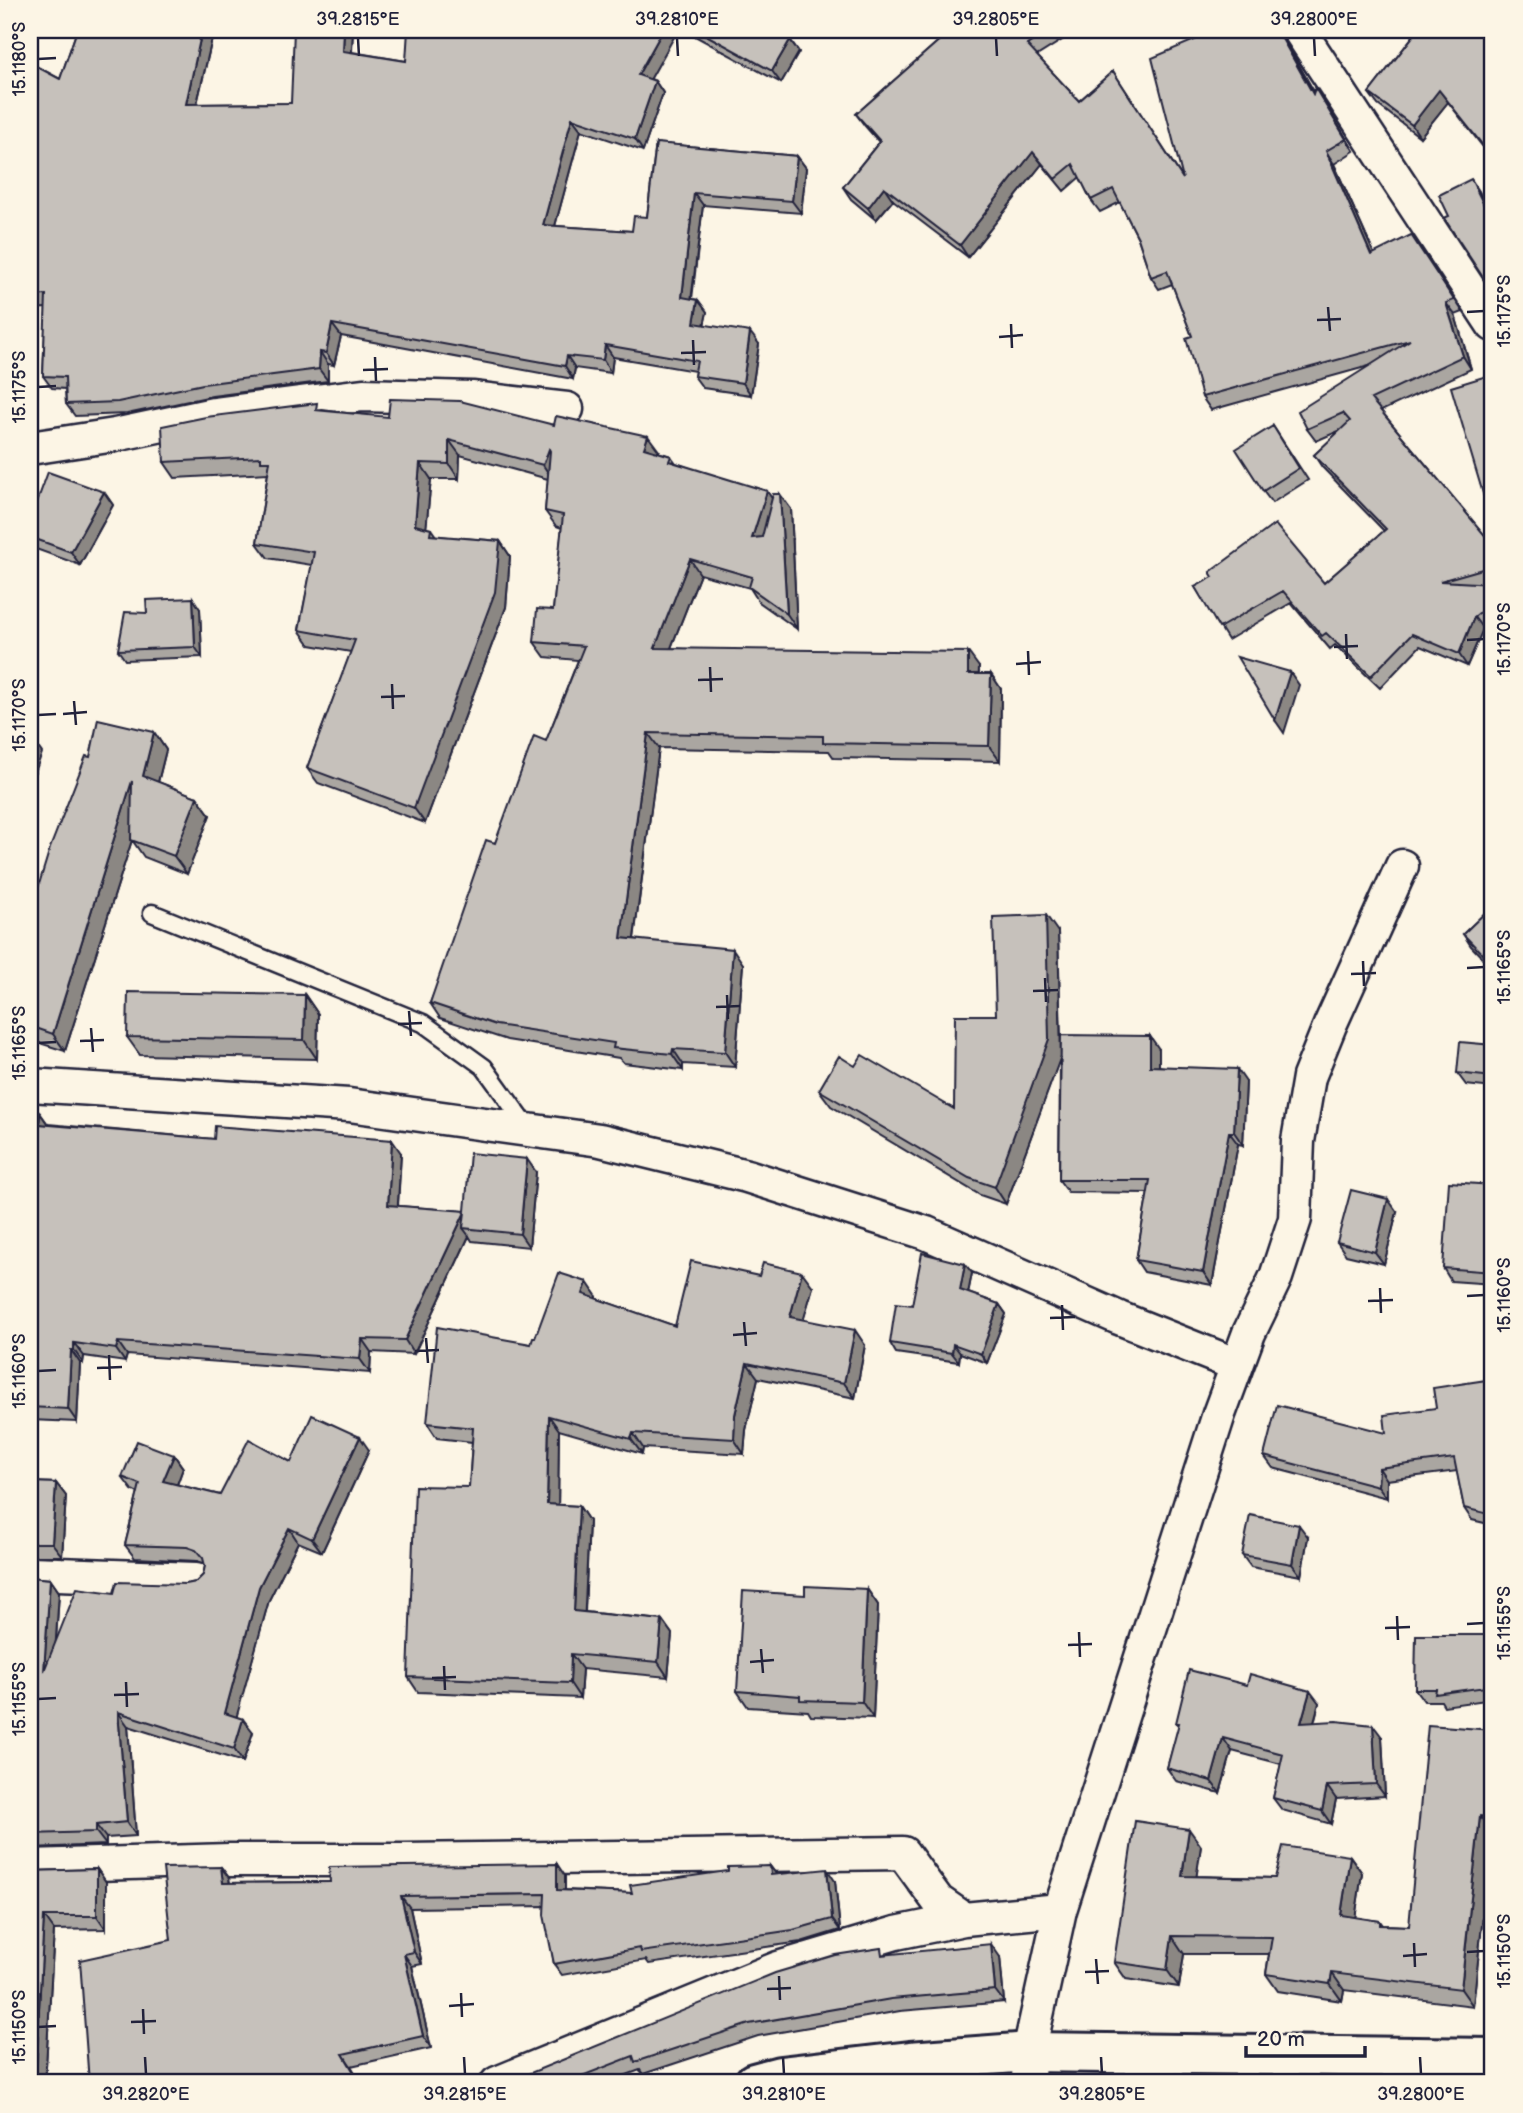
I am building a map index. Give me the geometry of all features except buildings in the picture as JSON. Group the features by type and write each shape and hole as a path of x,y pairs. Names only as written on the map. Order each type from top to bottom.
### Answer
{"highway":[{"path":"754,2083 793,2075 910,2062 1028,2068 1493,2059 1492,2083"}],"street":[{"path":"1299,30 1493,325"},
{"path":"30,448 115,435 214,414 363,395 472,398 567,409"},
{"path":"1028,2068 1060,1910 1195,1488 1237,1365 1276,1277 1295,1219 1298,1141 1309,1077 1402,866"},
{"path":"30,1085 349,1105 600,1140 747,1176 926,1233 1119,1318 1237,1365"},
{"path":"30,1573 196,1579"},
{"path":"30,1866 229,1860 903,1853 938,1901 964,1919"},
{"path":"497,2083 778,1968 896,1933 964,1919 1060,1910"}],"lane":[{"path":"152,913 423,1023 484,1067 530,1130"}]}
